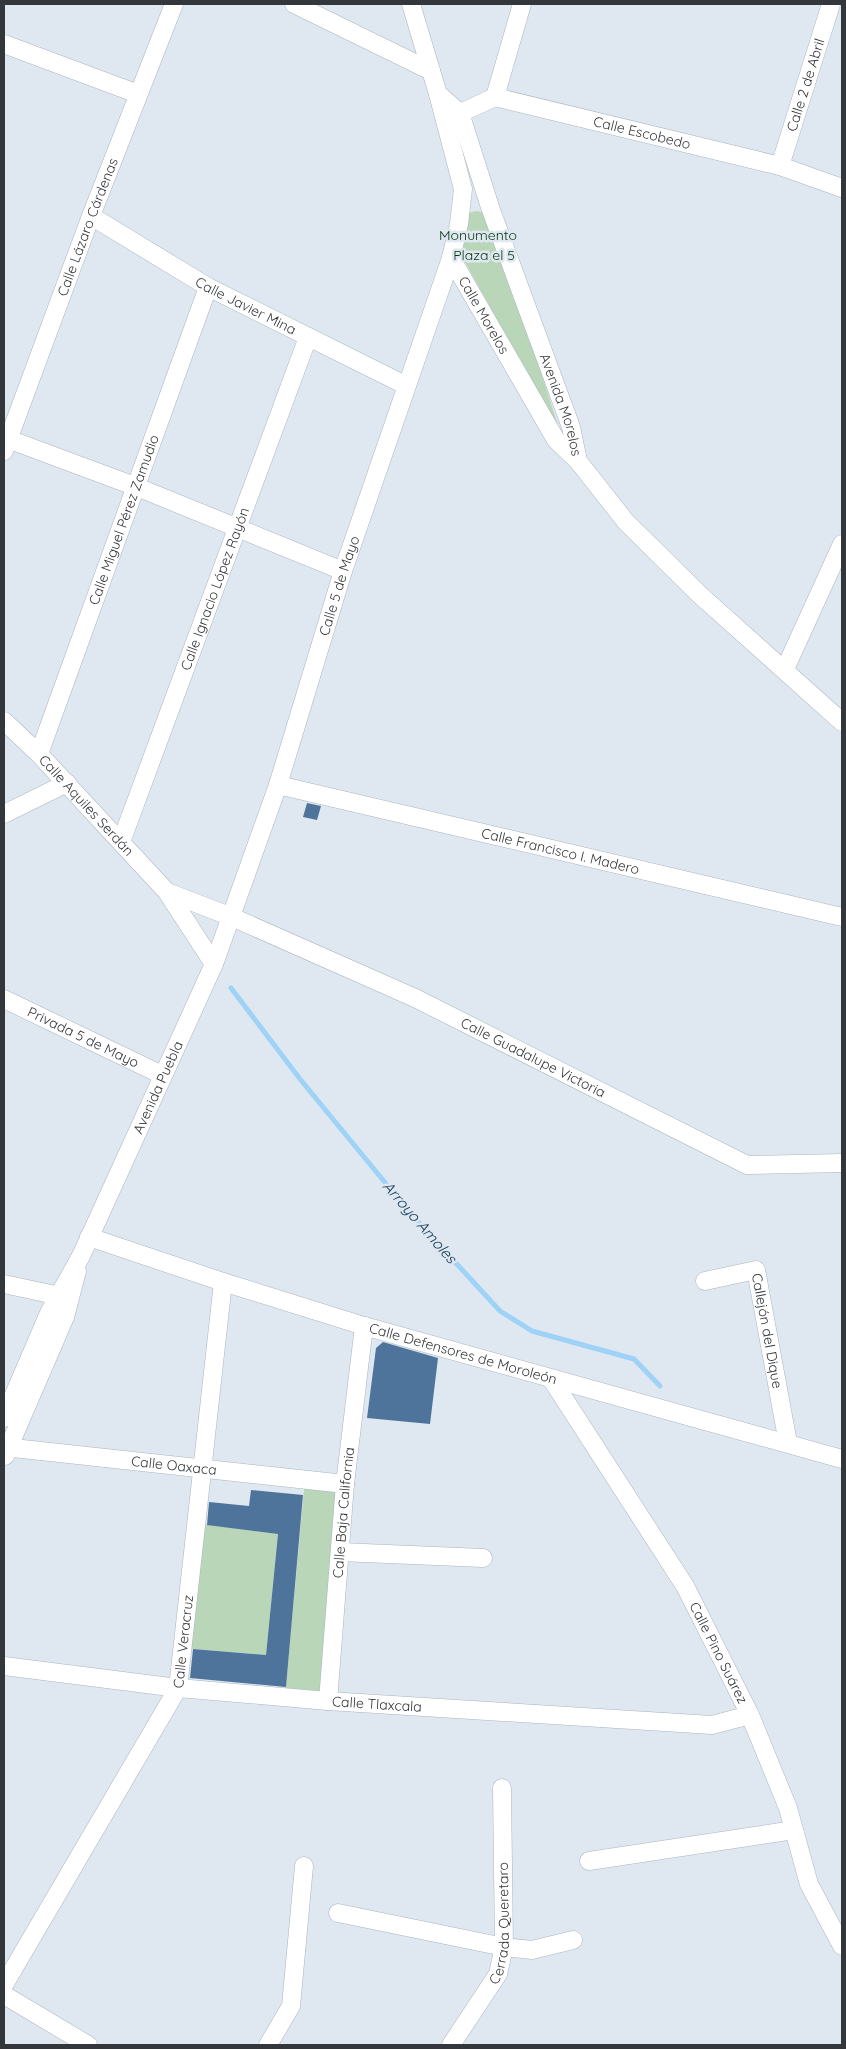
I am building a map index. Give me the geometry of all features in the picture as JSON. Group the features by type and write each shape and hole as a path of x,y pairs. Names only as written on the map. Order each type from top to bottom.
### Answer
{"street":[{"name":"Calle Lázaro Cárdenas","path":"6,445 10,417 174,4"},
{"path":"294,4 431,71"},
{"path":"411,4 438,94 462,189 459,224 451,258"},
{"path":"444,121 495,97 522,4"},
{"name":"Calle 2 de Abril","path":"780,166 831,4"},
{"path":"4,44 138,94"},
{"path":"438,94 460,113"},
{"name":"Calle Escobedo","path":"495,97 780,166 842,188"},
{"name":"Avenida Morelos","path":"460,113 491,210 571,427 578,461 626,522 700,595 842,722"},
{"path":"459,224 466,212 471,209 491,210"},
{"name":"Calle Javier Mina","path":"91,216 208,286 405,385"},
{"name":"Calle Morelos","path":"451,258 556,440 578,461"},
{"name":"Calle 5 de Mayo","path":"232,917 278,785 343,571 405,385 451,258"},
{"name":"Calle Miguel Pérez Zamudio","path":"39,754 208,286"},
{"name":"Calle Ignacio López Rayón","path":"121,842 239,528 308,337"},
{"path":"6,445 137,487 343,571"},
{"path":"784,669 842,544"},
{"name":"Calle Aquiles Serdán","path":"4,721 67,783 167,892 214,964"},
{"path":"4,814 67,783"},
{"name":"Calle Francisco I. Madero","path":"278,785 842,917"},
{"name":"Calle Aquiles Serdán","path":"167,892 232,917"},
{"name":"Avenida Puebla","path":"5,1451 89,1237 214,964 232,917"},
{"name":"Calle Guadalupe Victoria","path":"232,917 415,998 747,1165 842,1163"},
{"name":"Privada 5 de Mayo","path":"4,999 162,1075"},
{"name":"Calle Defensores de Moroleón","path":"89,1237 223,1282 364,1326 552,1380 842,1459"},
{"name":"Callejón del Dique","path":"705,1281 756,1270 788,1443"},
{"name":"Calle Veracruz","path":"4,1985 178,1688 223,1282"},
{"path":"4,1284 65,1297"},
{"name":"Avenida Puebla","path":"4,1418 65,1297"},
{"name":"Calle Baja California","path":"328,1701 345,1484 364,1326"},
{"name":"Calle Pino Suárez","path":"552,1380 685,1586 750,1715 788,1808 809,1884 842,1946"},
{"name":"Calle Oaxaca","path":"5,1451 202,1467 345,1484"},
{"path":"340,1552 483,1558"},
{"name":"Calle Tlaxcala","path":"4,1666 178,1688 328,1701 712,1725 750,1715"},
{"name":"Cerrada Queretaro","path":"451,2045 498,1974 504,1947 502,1788"},
{"path":"589,1861 794,1830"},
{"path":"268,2045 291,2006 304,1866"},
{"path":"338,1912 504,1947 532,1950 573,1940"},
{"path":"4,1995 88,2045"}],"green space":[{"name":"Plaza el 5","path":"477,211 488,214 501,246 561,435 465,262 459,228 467,213"},
{"path":"305,1479 345,1484 328,1701 285,1697"},
{"path":"196,1523 278,1534 266,1655 182,1648"}],"building":[{"path":"307,803 321,806 317,820 303,817"},
{"path":"383,1342 438,1358 430,1424 367,1418 376,1348"},
{"path":"251,1490 303,1495 286,1687 190,1678 193,1649 266,1655 278,1534 207,1525 209,1502 249,1506"}],"waterway":[{"name":"Arroyo Amoles","path":"231,988 300,1079 410,1213 500,1311 532,1331 634,1359 660,1386"}],"park label":[{"name":"Monumento","path":"478,235"}]}
